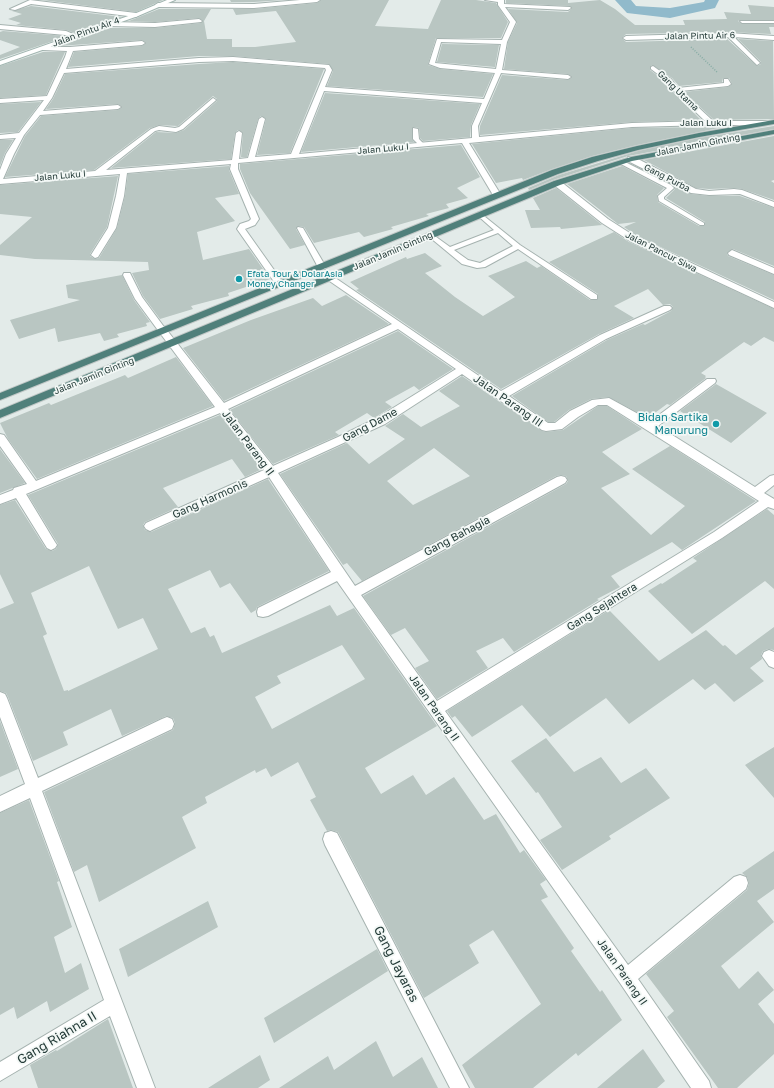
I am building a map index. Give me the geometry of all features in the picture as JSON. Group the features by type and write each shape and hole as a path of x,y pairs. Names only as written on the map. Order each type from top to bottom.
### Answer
{"highway":[{"name":"Jalan Jamin Ginting","path":"0,397 555,172 595,159 637,148 770,122"},
{"name":"Jalan Jamin Ginting","path":"0,414 558,183 631,159 774,132"}],"street":[{"name":"Jalan Pintu Air 4","path":"0,63 136,15 172,0"},
{"path":"218,6 225,0"},
{"path":"158,5 254,6 317,0"},
{"path":"488,0 568,8"},
{"path":"13,9 33,1 136,15"},
{"path":"476,139 474,126 498,71 504,42 513,22 501,2"},
{"path":"109,24 156,25 199,21"},
{"path":"0,26 66,33 75,36"},
{"path":"0,30 8,27"},
{"path":"729,35 757,64"},
{"name":"Jalan Pintu Air 6","path":"626,38 729,35 774,38"},
{"path":"504,42 439,40 432,64 568,78"},
{"path":"43,48 70,49 142,43"},
{"path":"0,180 10,154 21,135 49,98 62,71 70,49"},
{"path":"62,71 199,60 244,59 327,66 329,70 294,156"},
{"name":"Gang Utama","path":"653,68 669,80 676,90 720,131"},
{"path":"676,90 726,85 728,84 726,80"},
{"path":"321,89 485,101"},
{"path":"0,101 49,98"},
{"path":"98,173 153,130 159,128 176,130 181,128 213,100"},
{"path":"37,113 118,107"},
{"path":"251,159 262,119"},
{"name":"Jalan Luku I","path":"0,180 98,173 638,125 711,122 770,122"},
{"path":"239,133 234,161 235,175 255,219 252,223 243,226 241,229 280,284"},
{"path":"0,137 21,135"},
{"path":"464,140 497,195"},
{"name":"Gang Purba","path":"631,159 694,191 709,193 734,191 742,192 774,205"},
{"path":"95,255 112,228 120,196 124,170"},
{"name":"Jalan Pancur Siwa","path":"558,183 605,221 633,239 774,305"},
{"path":"732,253 774,271"},
{"name":"Jalan Parang III","path":"331,278 546,427 555,427 596,402 605,400 613,403 651,426 771,503"},
{"path":"501,396 603,337 667,308"},
{"path":"0,500 222,408 398,325"},
{"name":"Jalan Parang II","path":"163,330 270,472 435,710 626,977 702,1088"},
{"name":"Gang Dame","path":"270,472 381,421 463,369"},
{"path":"651,426 711,381"},
{"path":"0,438 34,485"},
{"name":"Gang Harmonis","path":"150,526 270,472"},
{"path":"756,494 774,479"},
{"name":"Gang Bahagia","path":"353,593 561,480"},
{"path":"18,492 51,545"},
{"name":"Gang Sejahtera","path":"435,710 771,503"},
{"path":"263,612 340,574"},
{"path":"0,698 35,788 146,1088"},
{"path":"0,804 167,724"},
{"name":"Gang Jayaras","path":"331,840 460,1088"},
{"path":"626,977 740,883"},
{"name":"Gang Riahna II","path":"0,1072 114,1004"}],"lane":[{"path":"742,22 774,22"},
{"path":"415,129 416,139 422,145"},
{"path":"621,162 669,186 671,188 661,196 661,200 702,224"},
{"path":"480,214 518,246 594,297"},
{"path":"300,228 322,267"},
{"path":"449,250 499,230"},
{"path":"430,236 464,262 477,266 482,265 518,246"},
{"path":"127,275 138,297 163,330"}],"path":[{"path":"681,37 726,80"}],"building":[{"path":"42,0 163,0 136,12"},
{"path":"230,0 283,0 231,2"},
{"path":"321,0 389,0 375,26 428,29 441,0 476,0 496,3 508,22 501,38 436,38 428,64 440,69 493,74 483,97 327,86 333,71 329,64 233,56 199,56 68,67 74,52 142,46 146,43 142,40 59,46 110,28 155,28 201,23 203,21 199,18 155,22 129,21 159,9 211,9 204,21 207,39 232,39 232,47 255,47 296,42 276,11 236,15 233,9 254,9 317,3"},
{"path":"506,0 568,0 568,3 600,0 615,9 635,25 685,25 683,20 727,19 724,12 751,14 748,5 774,7 774,20 738,21 742,24 774,24 774,27 769,27 771,34 729,32 626,34 622,38 626,42 727,39 757,66 761,64 761,62 738,39 773,41 774,119 714,120 684,92 728,87 732,84 729,78 723,78 722,82 679,86 672,78 652,65 650,70 666,82 673,92 701,120 632,122 480,135 480,126 502,75 568,80 572,77 568,74 504,69 508,42 517,23 508,9 568,12 572,8 570,6 506,3"},
{"path":"31,6 122,17 75,33 66,30 16,25 21,23 8,19 22,14 12,11"},
{"path":"3,31 65,37 0,59 0,55 20,47 0,40 0,32"},
{"path":"442,44 499,45 495,67 437,62"},
{"path":"43,52 65,52 46,95 0,98 0,66"},
{"path":"233,62 324,69 290,153 257,155 266,119 261,116 258,119 247,157 241,157 243,133 238,130 235,133 231,159 111,168 156,132 176,133 184,130 217,101 217,99 213,96 178,126 159,125 150,128 94,170 5,177 25,136 41,116 118,110 122,107 118,104 46,109 53,99 65,74"},
{"path":"325,93 480,104 471,125 470,137 423,141 420,138 419,128 413,127 412,139 414,142 301,152"},
{"path":"41,102 18,132 0,133 0,104"},
{"path":"716,126 728,126 592,156 523,180 522,178 496,183 472,144 632,128 712,128"},
{"path":"774,126 774,129 628,156 553,180 529,190 528,188 559,175 638,151 699,138"},
{"path":"774,136 774,180 771,181 774,183 774,200 742,189 696,188 644,160"},
{"path":"0,140 13,140 5,153 0,166"},
{"path":"461,145 480,177 457,188 468,198 446,204 449,208 426,214 429,216 391,227 393,229 364,237 359,232 314,243 304,227 298,226 296,229 305,245 290,249 250,193 240,169 240,164"},
{"path":"229,166 229,170 239,194 215,198 235,221 197,232 203,260 249,249 270,279 228,293 229,296 191,306 193,309 160,319 143,296 132,273 149,270 148,262 35,259 0,255 0,245 32,217 0,214 0,185 118,176 107,227 90,254 90,256 95,259 99,258 117,228 125,196 128,174"},
{"path":"622,166 664,188 657,195 658,202 699,226 705,226 705,222 666,198 675,189 674,186 691,194 709,196 740,196 774,208 774,266 733,249 727,253 728,256 774,275 774,300 637,236 624,227 636,222 618,224 567,184"},
{"path":"556,188 602,225 561,229 560,227 531,228 525,210 540,210 533,198"},
{"path":"614,232 629,242 774,309 774,342 764,337 751,346 744,342 701,373 706,376 706,378 670,405 667,404 648,418 609,397 591,399 569,410 554,422 548,422 512,396 607,340 643,324 645,325 671,311 673,307 670,304 663,305 648,289 614,306 634,318 599,334 501,389 356,290 359,289 350,282 406,257 407,259 425,253 442,266 425,273 455,297 483,316 515,297 488,276 526,261 537,268 541,266 590,300 597,300 598,294 549,262"},
{"path":"122,275 134,300 150,322 146,323 147,326 117,334 119,337 104,341 100,333 58,342 55,328 19,339 10,320 80,300 68,298 66,285"},
{"path":"346,295 389,324 224,401 183,348 251,320 313,298 322,306"},
{"path":"398,331 453,369 419,390 414,386 385,402 392,407 374,418 367,413 335,432 339,435 337,436 273,464 230,410"},
{"path":"176,357 213,406 37,479 8,439 0,423 49,403 51,405 125,375 128,378"},
{"path":"462,376 542,431 546,432 563,430 598,406 607,406 642,429 602,452 630,474 601,488 651,535 685,506 632,469 670,446 756,501 682,550 672,542 611,576 620,587 597,599 599,600 514,652 503,638 476,651 488,668 437,699 415,668 429,661 405,628 391,635 363,596 566,484 568,481 566,476 556,476 362,581 347,563 343,565 280,474 347,443 369,464 405,439 385,426 403,414 421,427 460,406 439,391","holes":["434,448 470,476 413,505 387,481"]},
{"path":"716,384 767,413 731,443 680,411"},
{"path":"220,415 262,469 245,477 232,459 163,488 178,507 145,522 143,525 145,530 151,532 268,479 329,571 257,607 256,610 251,613 230,583 220,588 210,570 168,589 191,633 205,627 210,637 214,635 222,653 330,605 337,616 354,608 437,726 365,768 381,794 413,775 426,795 454,777 484,820 496,814 520,853 524,850 546,880 540,884 548,897 541,900 574,948 571,951 600,992 602,990 622,1020 578,1056 576,1053 533,1088 475,1088 462,1065 541,1004 493,930 469,945 479,963 424,998 338,832 331,830 327,831 310,800 316,797 298,762 271,777 266,768 256,773 255,770 205,797 207,803 182,817 196,848 99,902 87,865 74,872 44,792 173,730 175,723 173,718 166,716 122,736 111,709 63,732 68,745 33,761 8,697 6,693 0,691 0,609 14,603 0,574 0,505 15,500 46,549 52,551 56,549 58,544 28,495","holes":["89,566 118,629 143,618 158,649 68,691 64,691 43,636 47,634 31,593","342,645 365,679 272,729 255,697 281,683 277,676"]},
{"path":"0,449 25,483 0,493"},
{"path":"767,509 774,515 774,589 765,581 692,634 648,591 661,583 662,584 697,561 693,558"},
{"path":"609,610 659,661 706,630 723,646 725,645 736,655 774,627 774,650 768,649 763,651 761,655 762,659 750,668 764,681 734,702 715,683 705,690 693,679 629,724 606,698 550,737 522,705 472,737 455,716 452,718 447,711"},
{"path":"0,721 18,769 0,777"},
{"path":"546,738 574,772 601,757 621,783 646,768 670,798 609,836 611,839 562,870 540,840 562,827 538,792 536,793 511,761"},
{"path":"774,747 774,798 745,765"},
{"path":"29,800 59,881 57,882 72,927 54,937 65,973 81,963 89,989 50,1012 47,1001 17,1019 14,1007 0,1015 0,813"},
{"path":"774,851 774,889 757,901 774,922 721,966 739,989 758,971 774,990 758,1004 774,1024 774,1054 737,1088 718,1088 667,1017 674,1011 646,974 747,890 749,883 747,877 742,873"},
{"path":"208,901 218,927 128,977 119,949"},
{"path":"377,949 388,971 274,1043 264,1018"},
{"path":"108,1019 133,1088 38,1088 30,1065 56,1050 57,1051"},
{"path":"376,1041 393,1077 422,1057 438,1088 279,1088 328,1056 334,1070"},
{"path":"643,1049 665,1081 657,1088 597,1088"},
{"path":"260,1055 270,1080 258,1088 208,1088"}],"waterway":[{"path":"622,0 632,10 670,13 710,5 712,0"}],"place":[{"name":"Efata Tour & DolarAsia Money Changer","path":"239,279"},
{"name":"Bidan Sartika Manurung","path":"716,424"}]}
